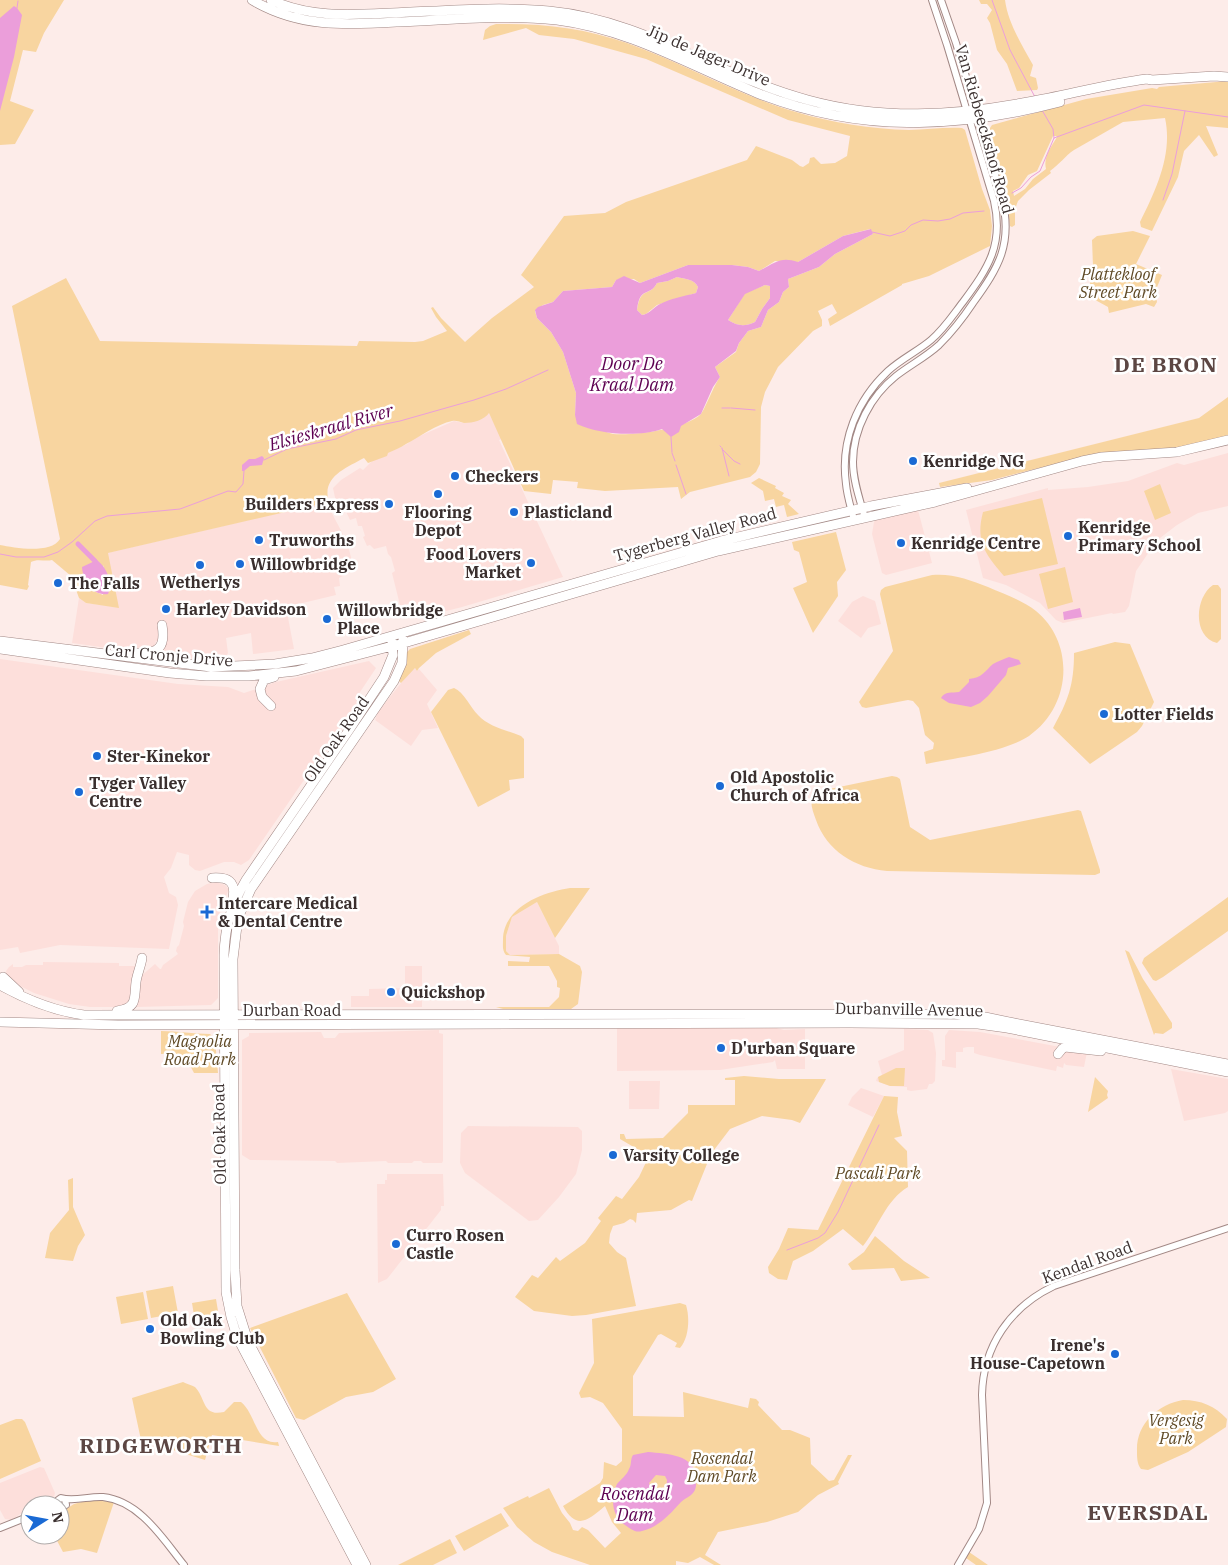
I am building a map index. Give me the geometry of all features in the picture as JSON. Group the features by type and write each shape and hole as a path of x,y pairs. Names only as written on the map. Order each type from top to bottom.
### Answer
{"main road":[{"name":"Jip de Jager Drive","path":"252,0 285,16 330,24 510,18 558,20 628,37 757,92 812,111 886,123 917,124 973,115 1148,84 1152,80"},
{"name":"Jip de Jager Drive","path":"271,0 297,10 336,15 509,9 568,13 632,29 760,84 814,102 849,109 892,114 973,115"},
{"name":"Jip de Jager Drive","path":"1214,76 1228,71"},
{"path":"1068,94 1080,88 1133,78 1137,75 1137,72"},
{"name":"Jip de Jager Drive","path":"1054,100 1068,94 1111,84 1147,79 1228,77"},
{"name":"Tygerberg Valley Road","path":"393,646 700,556 935,502 1066,466 1188,450 1228,440"},
{"name":"Tygerberg Valley Road","path":"390,636 696,548 862,508 928,494 1000,483"},
{"path":"108,655 151,653 160,648 163,641 158,626"},
{"name":"Old Oak Road","path":"357,1565 255,1372 238,1337 231,1317 226,1292 229,1014 233,946 242,907 257,879 394,681 399,669 404,643 402,632"},
{"path":"390,636 393,646"},
{"name":"Carl Cronje Drive","path":"0,640 188,665 247,666 312,658 390,636"},
{"name":"Old Oak Road","path":"229,1014 224,941 230,911 246,880 384,677 391,660 393,646"},
{"name":"Carl Cronje Drive","path":"0,650 170,673 242,676 296,670 393,646"},
{"path":"381,650 386,653 388,659 384,677"},
{"path":"271,706 261,694 262,683 269,678 289,675 296,670"},
{"path":"349,730 357,725 365,714 372,714"},
{"path":"212,878 225,878 232,884 234,893 230,911"},
{"path":"1,981 35,1003 72,1013 97,1015 122,1011 132,1005 135,999 136,979 142,958"},
{"name":"Durban Road","path":"97,1015 229,1014 585,1019"},
{"name":"Durbanville Avenue","path":"585,1019 970,1016 1014,1022 1228,1064"},
{"name":"Durban Road","path":"0,1022 229,1025 585,1019"},
{"name":"Durbanville Avenue","path":"585,1019 978,1024 1007,1028 1228,1072"},
{"name":"Old Oak Road","path":"229,1025 235,1290 237,1306 248,1340 366,1565"},
{"path":"1058,1054 1065,1047 1141,1054"}],"street":[{"name":"Van Riebeeckshof Road","path":"865,518 857,489 853,462 856,441 866,412 874,399 894,377 938,346 950,333 995,272 1003,252 1006,236 1005,211 932,0"},
{"name":"Van Riebeeckshof Road","path":"854,520 846,485 845,459 847,439 856,414 867,396 888,371 931,340 948,322 985,271 995,248 997,230 995,207 956,43 941,0"},
{"name":"Kendal Road","path":"958,1565 979,1529 987,1503 982,1395 983,1379 986,1362 994,1344 1011,1316 1033,1297 1054,1286 1228,1228"},
{"path":"70,1501 104,1497 118,1500 131,1507 161,1536 184,1565"},
{"path":"0,1528 20,1520"}],"shaded area":[{"path":"489,413 502,439 499,440 563,577 462,607 415,619 407,618 402,613 392,573 395,571 386,546 374,549 370,545 367,546 363,537 365,536 362,526 358,526 356,518 350,520 341,501 336,502 333,488 341,480 360,468 363,470 373,460 407,444 415,438 454,421 464,423"},
{"name":"Kenridge Primary School","path":"1228,453 1228,506 1198,513 1177,525 1160,538 1136,571 1129,606 1125,612 1063,623 1056,620 1040,603 1006,585 983,578 966,510 1048,488 1048,490 1088,487 1128,481 1177,463 1184,465"},
{"path":"326,502 347,542 353,565 352,571 339,578 340,586 334,587 336,595 286,607 294,649 253,654 251,633 226,638 228,653 225,658 220,659 195,659 156,654 165,645 156,641 155,645 148,650 122,650 72,643 79,598 86,603 118,607 107,553"},
{"path":"918,510 932,563 886,575 882,573 872,534 875,520"},
{"path":"863,596 875,601 881,624 868,628 861,638 838,621 852,602"},
{"path":"0,659 178,684 228,687 244,693 276,682 369,661 376,668 356,698 359,700 249,860 241,865 234,862 224,862 200,871 195,870 189,865 189,855 177,852 171,868 164,877 169,893 176,897 178,905 169,949 60,945 20,953 18,947 0,950"},
{"path":"415,668 417,671 419,669 437,690 427,704 438,728 422,730 411,746 375,720 378,712"},
{"path":"216,882 225,885 229,889 220,910 218,931 218,998 211,1005 137,1007 140,977 155,964 161,969 163,965 178,954 176,951 184,926 183,922 188,902 195,891 207,884"},
{"path":"537,902 559,946 559,954 510,955 506,951 506,936 512,917"},
{"path":"43,962 119,963 119,966 135,966 132,1001 122,1007 90,1007 69,1004 34,993 7,977 6,971 13,964 13,967 22,967 26,965 43,965"},
{"path":"405,966 422,966 422,1007 351,1007 351,996 369,996 369,989 405,988"},
{"path":"773,1027 784,1030 805,1029 805,1069 777,1069 775,1060 773,1062 720,1070 617,1071 617,1028"},
{"path":"904,1029 928,1030 933,1033 936,1053 935,1081 929,1084 927,1089 911,1091 907,1090 907,1087 890,1086 876,1081 882,1075 878,1061 904,1050"},
{"path":"439,1030 439,1033 443,1034 442,1163 423,1163 421,1161 414,1161 412,1163 388,1163 386,1161 337,1163 335,1161 250,1160 242,1155 242,1040 249,1036 249,1033 321,1032 324,1038 335,1038 339,1033"},
{"path":"949,1030 980,1032 1087,1052 1084,1067 1066,1065 1064,1063 1063,1068 1057,1066 1056,1071 980,1055 974,1053 974,1047 963,1048 963,1052 956,1052 956,1068 942,1066 942,1060 945,1060 945,1036"},
{"path":"1171,1069 1228,1079 1228,1111 1184,1121"},
{"path":"629,1081 660,1081 659,1109 629,1109"},
{"path":"861,1088 884,1096 873,1117 848,1105 852,1097"},
{"path":"468,1126 578,1127 582,1131 582,1150 576,1174 559,1197 538,1220 529,1221 465,1173 460,1163 461,1133"},
{"name":"Curro Rosen Castle","path":"387,1174 443,1174 444,1206 441,1206 441,1210 387,1279 378,1283 377,1184 385,1184"},
{"path":"40,1467 44,1468 55,1493 54,1495 20,1495 20,1514 12,1520 5,1519 0,1510 0,1483"}],"green space":[{"path":"0,0 64,0 44,33 36,52 23,50 10,101 34,110 15,144 0,145"},
{"path":"979,0 1005,0 1012,25 1033,65 1030,76 1036,78 1037,90 1017,91 1007,64 997,50 987,18 992,10 987,4 981,4"},
{"path":"496,24 530,24 563,27 611,38 649,51 774,105 824,119 866,127 895,129 962,128 965,130 990,210 992,226 990,246 929,276 902,284 830,326 828,319 837,313 832,304 818,311 822,320 822,326 813,331 778,367 765,392 761,407 760,464 756,472 750,477 690,492 681,499 678,487 605,491 577,488 578,482 553,480 551,494 524,491 489,413 484,418 475,422 464,423 454,421 446,423 388,453 387,456 368,463 364,458 337,474 332,480 327,493 329,502 108,553 119,608 86,603 79,598 71,576 52,560 36,560 31,562 27,590 0,585 0,545 32,549 49,547 60,539 12,306 66,278 100,341 357,346 359,341 415,342 423,341 447,331 436,317 431,308 433,307 441,318 465,342 492,318 534,287 521,275 564,216 605,213 626,202 747,160 756,146 792,160 803,167 809,163 810,158 814,157 821,164 835,163 847,156 850,136 788,120 646,59 574,39 539,35 526,28 483,40 485,30","holes":["870,229 873,234 835,254 819,267 788,279 789,287 783,292 779,302 768,310 761,327 748,331 739,343 736,352 715,367 720,377 703,411 694,419 684,424 646,433 613,434 575,415 576,393 563,352 551,332 537,318 535,311 543,305 553,302 563,291 612,287 616,280 634,279 640,283 688,265 732,265 748,267 759,271 775,261 798,262 843,236","104,565 103,595 96,592"]},
{"path":"1228,81 1228,128 1206,126 1218,155 1214,157 1199,135 1184,151 1178,177 1152,231 1141,227 1140,222 1162,172 1167,145 1165,118 1123,122 1074,150 1050,171 1051,173 1018,201 1015,209 1015,225 1010,226 1007,201 987,136 992,125 1086,99 1152,88 1157,89 1159,87","holes":["1053,136 1056,136 1047,156 1046,169 1033,179 1025,189 1014,196 1013,191 1019,188 1028,175 1037,171"]},
{"name":"Plattekloof Street Park","path":"1133,231 1150,236 1136,264 1162,275 1155,292 1157,302 1154,307 1146,304 1109,313 1108,307 1088,296 1093,266 1092,240 1097,236"},
{"path":"677,277 694,282 698,287 696,293 657,305 646,314 642,315 637,310 643,294 651,290 657,283"},
{"path":"765,285 770,286 770,298 755,322 741,325 728,320 745,293"},
{"path":"1228,397 1228,437 1198,445 1039,468 992,480 940,487 939,483 1199,418"},
{"path":"759,478 776,486 775,488 784,493 782,496 791,500 788,504 799,514 787,517 784,505 776,507 774,499 765,501 763,491 751,483"},
{"path":"1160,484 1171,513 1155,520 1144,491"},
{"path":"1042,498 1058,564 1004,576 987,554 981,540 980,532 983,512"},
{"path":"836,532 846,570 837,582 838,596 813,633 793,588 807,582 799,552 794,550 792,542"},
{"path":"1065,567 1073,602 1048,609 1039,574"},
{"path":"932,575 954,576 974,582 1013,598 1036,611 1049,625 1058,640 1062,657 1063,675 1060,692 1053,709 1043,724 1029,736 1019,742 994,750 926,764 924,752 933,749 934,743 925,735 919,708 913,701 908,700 866,708 862,707 859,702 893,651 880,594 881,590 885,587"},
{"path":"1213,585 1218,585 1221,589 1221,639 1217,643 1203,633 1199,616 1203,598"},
{"path":"469,630 471,634 436,653 417,671 415,668 401,683 398,680 407,652 410,649"},
{"name":"Lotter Fields","path":"1115,642 1130,644 1154,702 1137,732 1090,764 1053,728 1069,692 1073,674 1074,653"},
{"path":"454,688 461,693 482,719 524,739 524,778 509,780 510,790 478,807 431,712 448,690"},
{"path":"892,776 900,779 910,827 930,840 1078,810 1081,811 1100,873 1095,875 887,871 853,862 827,841 816,820 811,802 812,797 820,791"},
{"path":"570,888 590,888 555,938 537,902 512,917 506,936 506,951 510,955 559,954 580,966 582,972 578,1004 571,1009 503,1009 496,1007 549,1007 559,997 560,988 557,987 557,981 549,966 508,966 508,961 529,962 530,957 506,955 503,950 503,940 505,928 510,919 517,910 526,903 548,893"},
{"path":"1228,897 1228,931 1163,977 1156,981 1153,980 1142,963 1144,958"},
{"path":"1125,950 1129,952 1143,979 1172,1023 1172,1028 1163,1034 1155,1033 1154,1035"},
{"name":"Magnolia Road Park","path":"161,1031 210,1034 215,1039 218,1073 194,1073 185,1060 172,1055 161,1054"},
{"path":"896,1068 905,1068 904,1086 890,1086 879,1082 878,1077"},
{"path":"744,1076 779,1079 826,1079 800,1123 792,1120 762,1116 730,1129 711,1154 692,1201 689,1200 671,1210 637,1213 636,1223 630,1219 613,1226 609,1243 626,1258 636,1306 572,1316 534,1311 515,1297 532,1275 538,1278 556,1257 560,1261 585,1243 601,1221 598,1218 616,1196 622,1199 639,1177 649,1156 620,1139 620,1134 624,1134 626,1139 663,1138 688,1113 688,1105 735,1105 735,1080 725,1080 725,1078"},
{"path":"1095,1077 1108,1091 1108,1098 1088,1112"},
{"name":"Pascali Park","path":"884,1096 898,1097 897,1112 902,1136 894,1138 907,1151 908,1187 900,1192 888,1206 863,1246 843,1229 813,1251 793,1261 787,1280 778,1279 769,1273 768,1267 779,1249 788,1228 818,1230"},
{"path":"73,1178 73,1207 85,1235 78,1246 73,1261 45,1258 50,1233 69,1210 68,1180"},
{"path":"875,1236 904,1261 930,1278 901,1281 894,1268 852,1270 848,1264 864,1252"},
{"path":"173,1286 178,1313 151,1318 146,1291"},
{"path":"143,1292 148,1319 121,1324 116,1297"},
{"path":"347,1293 396,1379 373,1392 346,1397 304,1420 296,1418 250,1328"},
{"path":"216,1299 220,1323 196,1328 192,1303"},
{"name":"Rosendal Dam Park","path":"680,1303 686,1305 688,1322 683,1344 680,1348 675,1347 677,1343 661,1334 658,1335 633,1376 633,1416 684,1417 683,1392 748,1408 750,1398 756,1399 759,1402 758,1405 782,1430 790,1430 810,1438 811,1464 829,1481 834,1480 848,1455 852,1455 838,1482 839,1484 818,1495 798,1512 767,1522 718,1532 705,1555 721,1565 714,1565 700,1557 688,1563 676,1561 676,1565 590,1565 552,1552 534,1542 517,1527 503,1508 549,1488 573,1530 578,1531 582,1527 588,1530 605,1548 621,1533 612,1522 605,1506 588,1519 578,1521 568,1514 563,1506 600,1483 603,1478 604,1462 616,1466 622,1461 622,1429 603,1403 590,1397 581,1398 579,1393 594,1363 592,1319"},
{"path":"183,1382 195,1387 199,1391 205,1406 212,1412 224,1412 234,1402 241,1402 265,1439 271,1442 278,1442 279,1446 212,1435 205,1460 141,1440 132,1398"},
{"name":"Vergesig Park","path":"1183,1400 1196,1401 1213,1407 1227,1419 1226,1427 1188,1452 1148,1470 1141,1469 1137,1458 1140,1432 1150,1417 1157,1411 1174,1402"},
{"path":"16,1419 22,1419 25,1422 41,1461 0,1479 0,1425"},
{"path":"89,1500 114,1502 97,1553 81,1549 63,1552 59,1545 70,1545 70,1506"},
{"path":"501,1513 509,1526 464,1551 455,1536"},
{"path":"450,1539 457,1553 433,1565 398,1565"},
{"path":"969,1552 988,1565 976,1565 966,1558"}],"water":[{"path":"14,6 22,15 14,57 0,111 0,18"},
{"name":"Door De Kraal Dam","path":"871,229 873,234 835,254 819,267 788,279 789,287 783,292 779,302 768,310 761,327 748,331 739,343 736,351 715,367 720,377 713,387 701,414 681,426 679,432 671,437 662,429 653,432 620,434 597,431 577,424 575,415 576,393 563,352 551,332 537,318 535,310 538,307 553,302 563,291 612,287 616,280 624,276 640,283 688,265 732,265 748,267 759,271 782,260 798,262 843,236","holes":["677,277 694,282 698,287 696,293 664,302 642,315 637,310 638,302 643,294 651,290 657,283","765,285 770,286 770,298 755,322 741,325 728,320 745,294"]},
{"path":"262,456 264,458 262,465 250,466 242,471 242,465 249,459"},
{"path":"97,560 104,567 108,576 110,585 108,594 97,593 89,586 84,577 82,567"},
{"path":"1080,608 1082,617 1064,620 1063,612"},
{"path":"1009,657 1019,660 1021,664 1008,668 1006,675 980,703 971,707 949,703 941,698 947,693 959,692 969,682 969,679 980,676 993,664"},
{"name":"Rosendal Dam","path":"648,1452 679,1457 691,1464 696,1478 696,1488 692,1494 659,1523 640,1531 633,1530 621,1522 615,1512 613,1501 617,1484 628,1471 633,1455","holes":["656,1475 665,1476 667,1480 666,1492 660,1498 654,1495 649,1483"]}],"waterway":[{"path":"992,0 1010,50 1035,97"},
{"path":"17,8 18,1"},
{"name":"Elsieskraal River","path":"1012,193 1021,188 1031,177 1040,171 1054,138 1144,105 1228,117"},
{"path":"1042,110 1053,129 1054,138"},
{"path":"1163,200 1172,174 1185,111"},
{"name":"Elsieskraal River","path":"872,232 890,236 905,231 911,225 923,220 938,221 950,219 963,213 984,211"},
{"name":"Elsieskraal River","path":"264,460 287,449 336,439 356,430 400,421 474,400 506,389 548,370"},
{"path":"722,408 730,408"},
{"path":"731,408 755,410"},
{"path":"671,437 672,452"},
{"path":"722,448 729,476"},
{"path":"722,449 734,461 740,464"},
{"path":"672,453 675,461"},
{"path":"676,465 686,494"},
{"name":"Elsieskraal River","path":"0,554 16,557 44,557 58,552 95,521 107,516 180,509 228,491 236,492 243,484 244,471"},
{"path":"78,544 95,561"},
{"path":"787,1250 818,1238 825,1233 838,1212 879,1125"},
{"path":"858,1170 883,1180"}],"place":[{"name":"Kenridge NG","path":"913,461"},
{"name":"Checkers","path":"455,476"},
{"name":"Flooring Depot","path":"438,494"},
{"name":"Builders Express","path":"389,504"},
{"name":"Plasticland","path":"514,512"},
{"name":"Kenridge Primary School","path":"1068,536"},
{"name":"Truworths","path":"259,540"},
{"name":"Kenridge Centre","path":"901,543"},
{"name":"Food Lovers Market","path":"531,563"},
{"name":"Willowbridge","path":"240,564"},
{"name":"Wetherlys","path":"200,565"},
{"name":"The Falls","path":"58,583"},
{"name":"Harley Davidson","path":"166,609"},
{"name":"Willowbridge Place","path":"327,619"},
{"name":"Lotter Fields","path":"1104,714"},
{"name":"Ster-Kinekor","path":"97,756"},
{"name":"Old Apostolic Church of Africa","path":"720,786"},
{"name":"Tyger Valley Centre","path":"79,792"},
{"name":"Intercare Medical & Dental Centre","path":"207,912"},
{"name":"Quickshop","path":"391,992"},
{"name":"D'urban Square","path":"721,1048"},
{"name":"Varsity College","path":"613,1155"},
{"name":"Curro Rosen Castle","path":"396,1244"},
{"name":"Old Oak Bowling Club","path":"150,1329"},
{"name":"Irene's House-Capetown","path":"1115,1354"}],"district":[{"name":"DE BRON","path":"1166,364"},
{"name":"RIDGEWORTH","path":"161,1445"},
{"name":"EVERSDAL","path":"1148,1512"}]}
